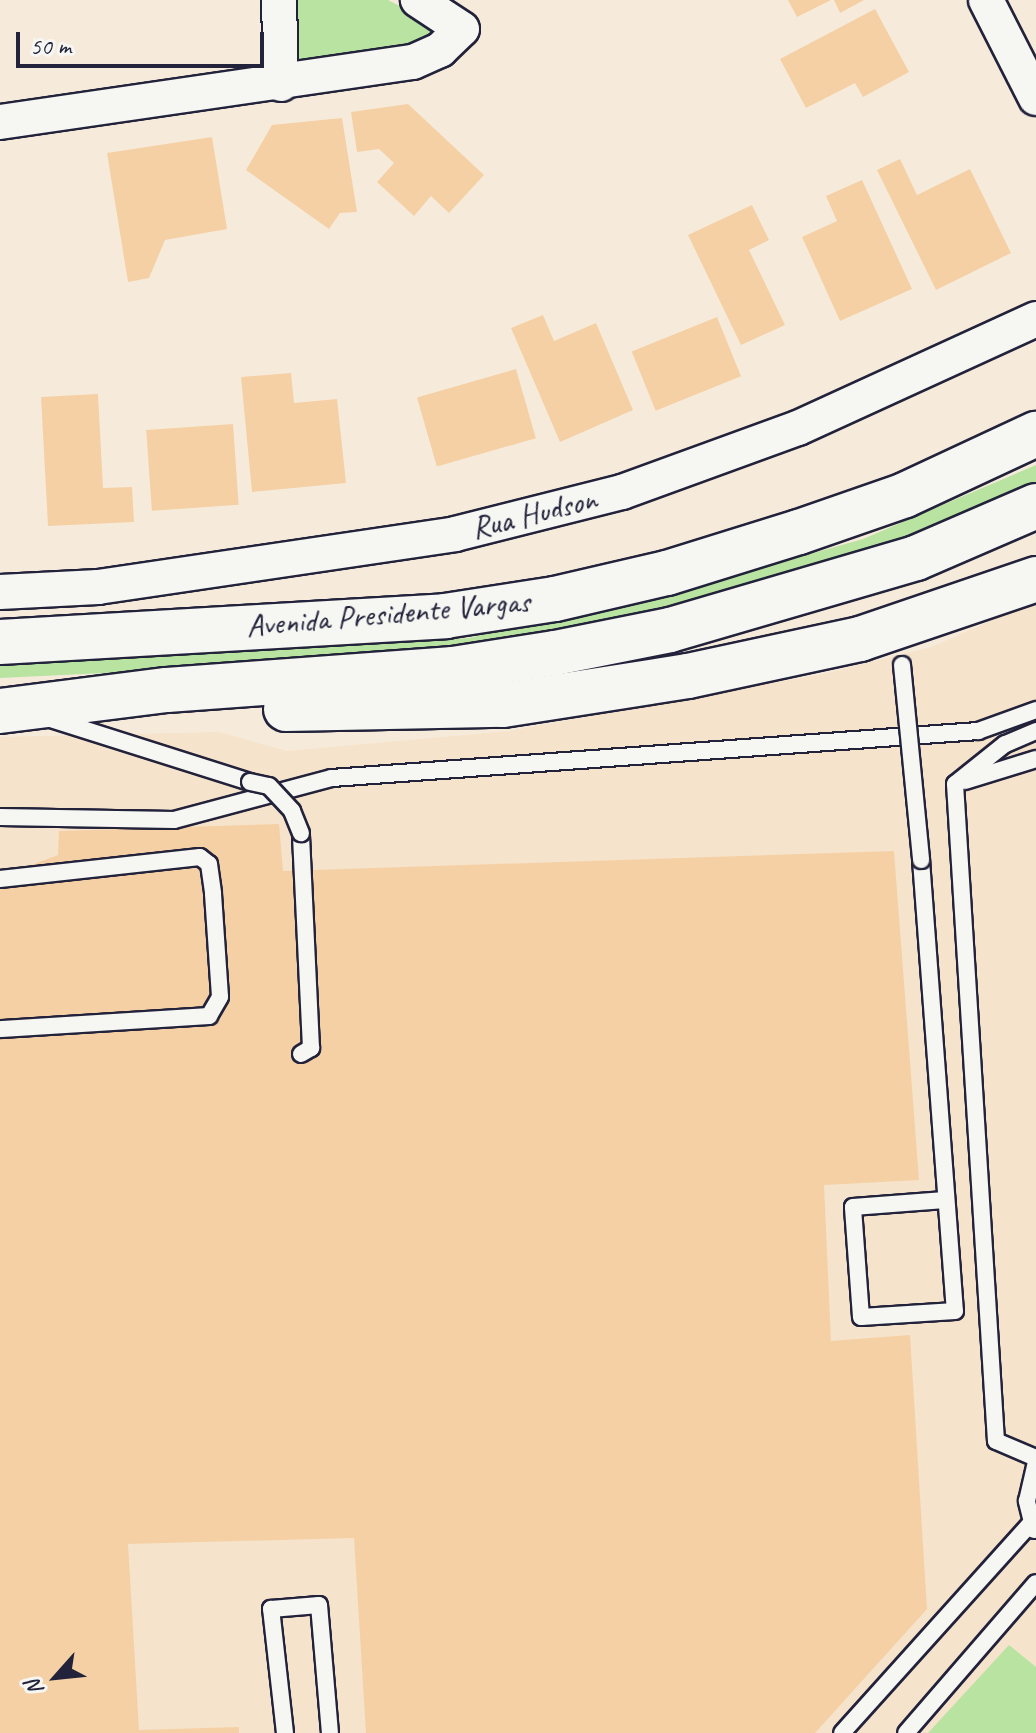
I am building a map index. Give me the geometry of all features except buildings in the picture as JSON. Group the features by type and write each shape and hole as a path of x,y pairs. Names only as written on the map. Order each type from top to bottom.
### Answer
{"main road":[{"name":"Avenida Presidente Vargas","path":"0,642 445,616 555,599 667,573 799,532 905,495 1036,434"},
{"name":"Avenida Presidente Vargas","path":"11,710 167,690 453,669 670,630 916,558 1036,506"},
{"path":"167,690 192,711 503,705 688,676 860,639 1032,583"}],"street":[{"path":"279,0 281,84"},
{"path":"0,122 281,84 413,62 440,50 462,29 418,0"},
{"path":"986,0 1036,98"},
{"name":"Rua Hudson","path":"0,592 98,587 455,534 622,492 798,428 1036,319"}],"lane":[{"path":"860,639 890,646 902,665 921,860 955,1311 861,1317 853,1207 945,1200"},
{"path":"11,710 269,786 292,811 301,833 311,1048 301,1054"},
{"path":"0,817 174,820 332,778 978,731 1036,710"},
{"path":"978,731 1005,744 1016,766"},
{"path":"955,784 1005,744 1036,731"},
{"path":"955,784 1036,759"},
{"path":"1016,766 1036,770"},
{"path":"842,1733 1034,1528 1027,1501 1036,1460 996,1441 955,784"},
{"path":"0,879 200,857 209,864 218,1008 209,1016 0,1029"},
{"path":"906,1733 1036,1583"},
{"path":"285,1733 271,1609 319,1605 330,1733"}],"shaded area":[{"path":"1036,601 1036,1733 0,1733 0,737 219,732 287,751 508,731 823,674 931,647"}],"green space":[{"path":"285,0 388,0 450,32 290,81"},
{"path":"1036,465 1036,487 875,552 683,606 414,658 0,678 0,665 469,638 723,579 863,539"},
{"path":"1009,1645 1036,1667 1036,1733 928,1733"}]}
